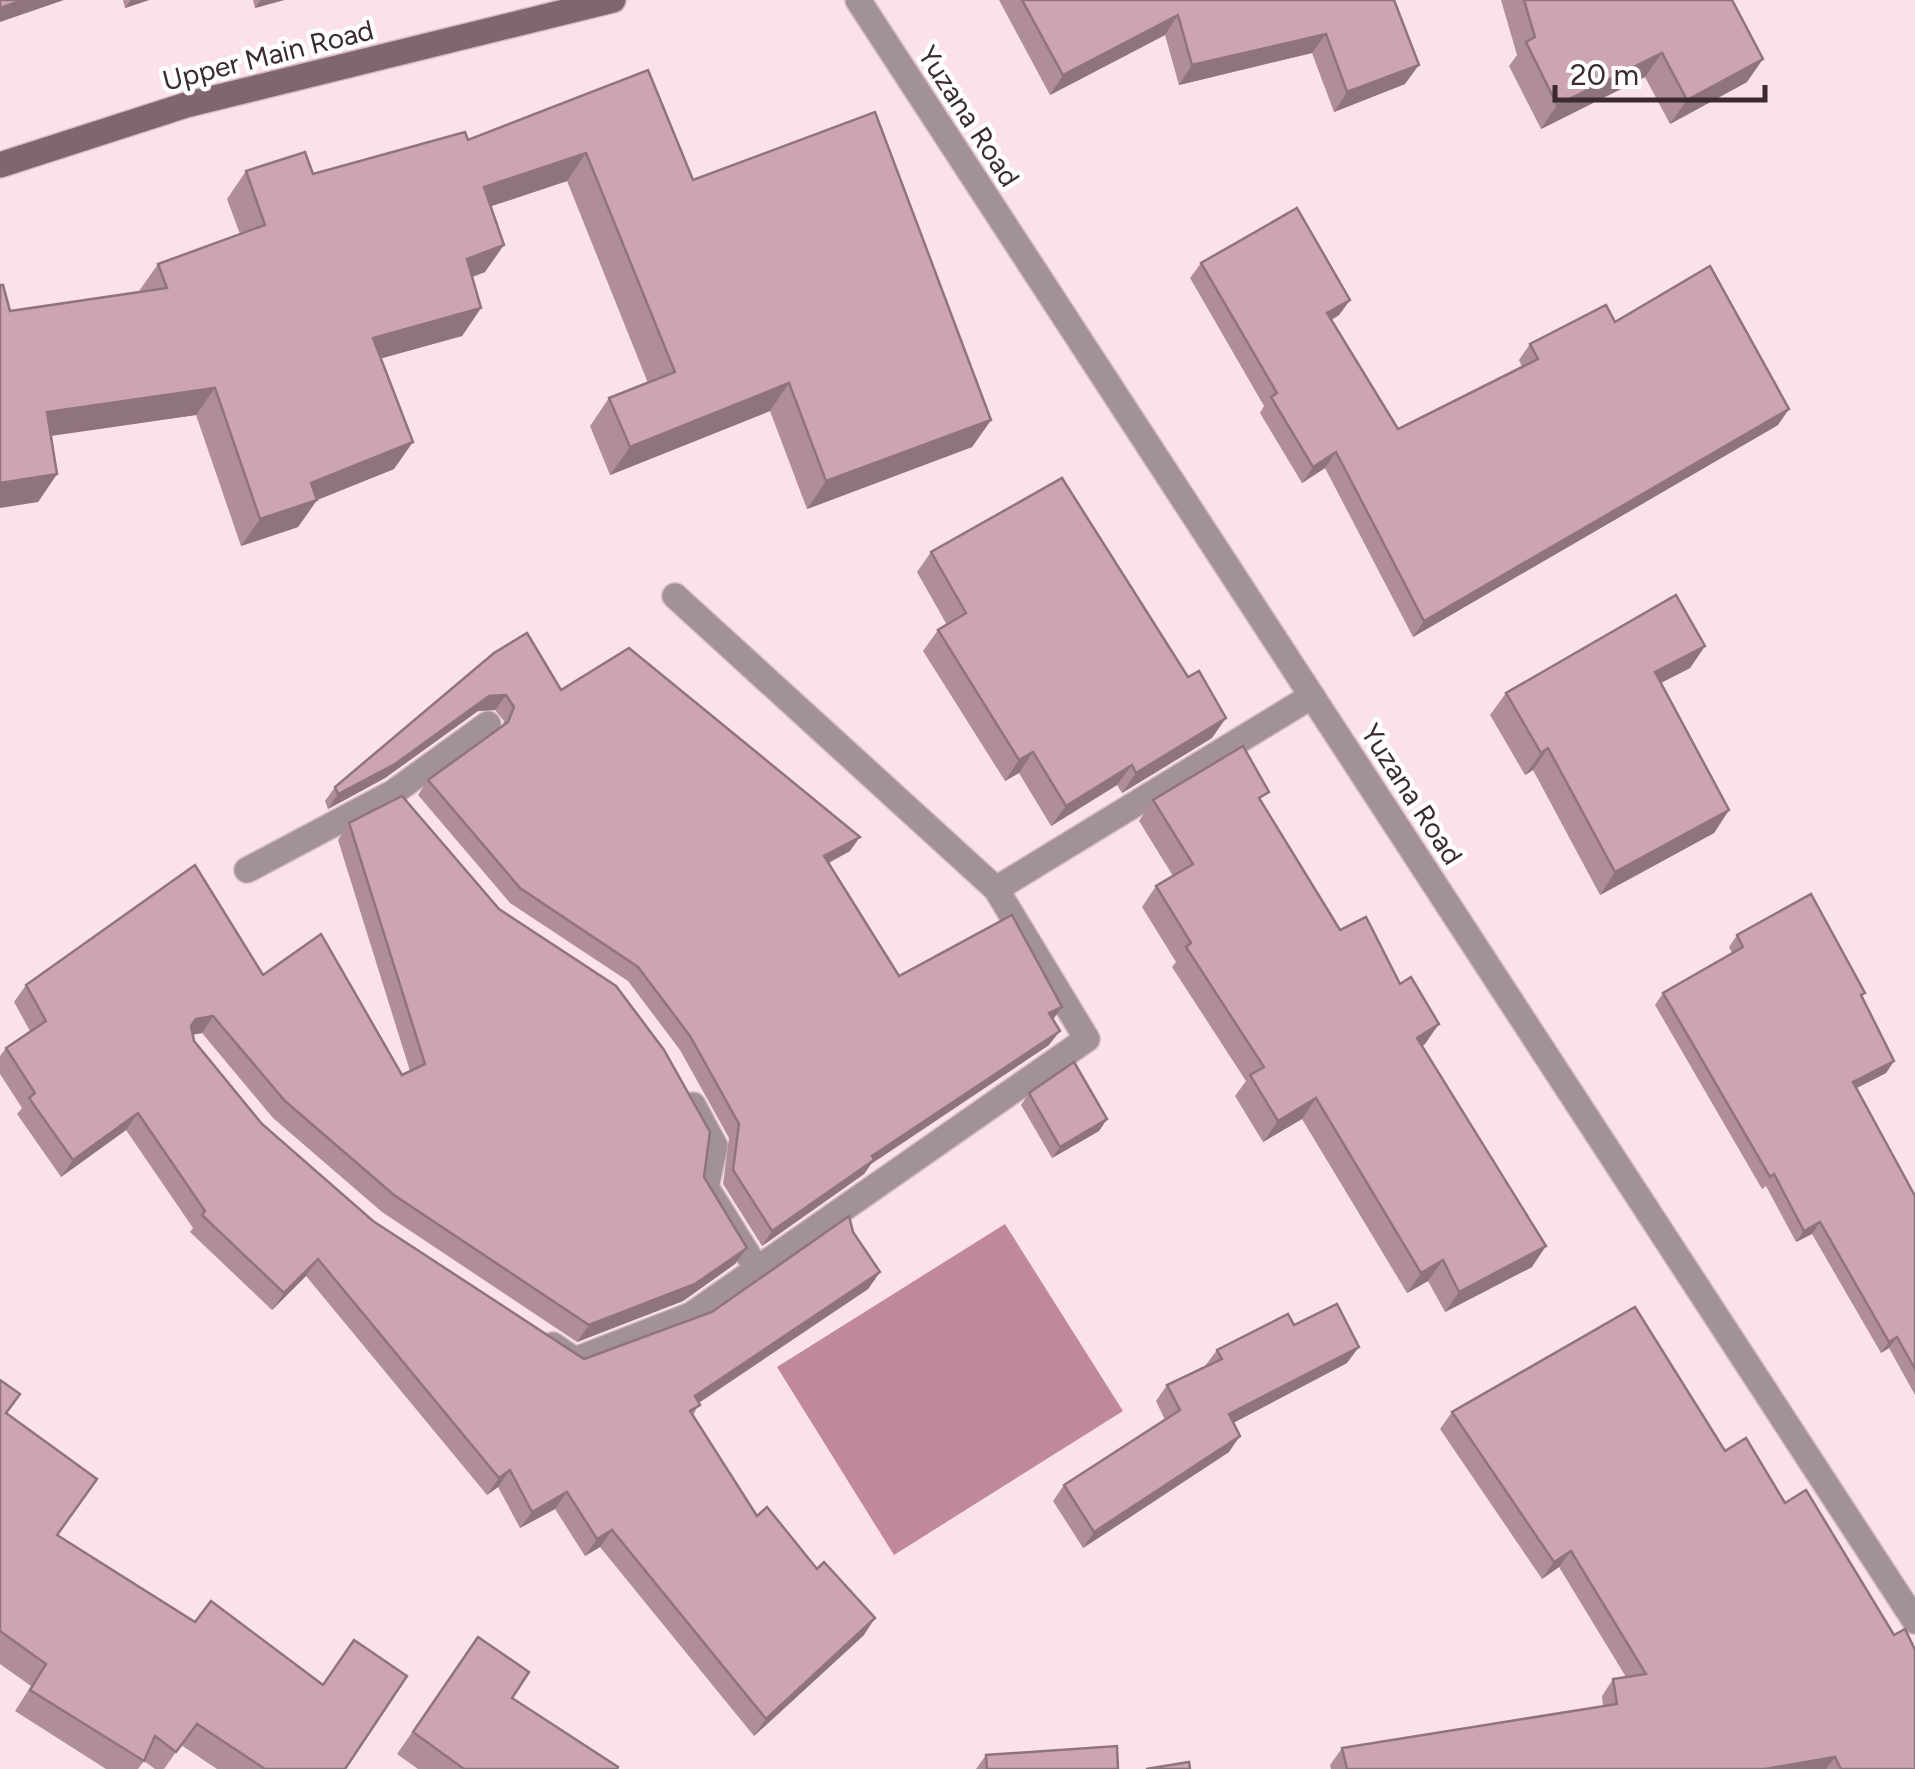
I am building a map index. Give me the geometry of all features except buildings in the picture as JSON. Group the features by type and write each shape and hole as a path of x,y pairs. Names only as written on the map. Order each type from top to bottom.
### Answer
{"main road":[{"name":"Upper Main Road","path":"0,165 186,105 613,0"}],"street":[{"name":"Yuzana Road","path":"858,0 1915,1621"},
{"path":"528,1328 575,1360 691,1315 1088,1039 996,890 675,596"},
{"path":"996,890 1312,696"},
{"path":"246,870 400,799 488,724"},
{"path":"682,1087 715,1146 706,1187 757,1269"}],"shaded area":[{"path":"1005,1224 1123,1411 894,1555 777,1367"}]}
